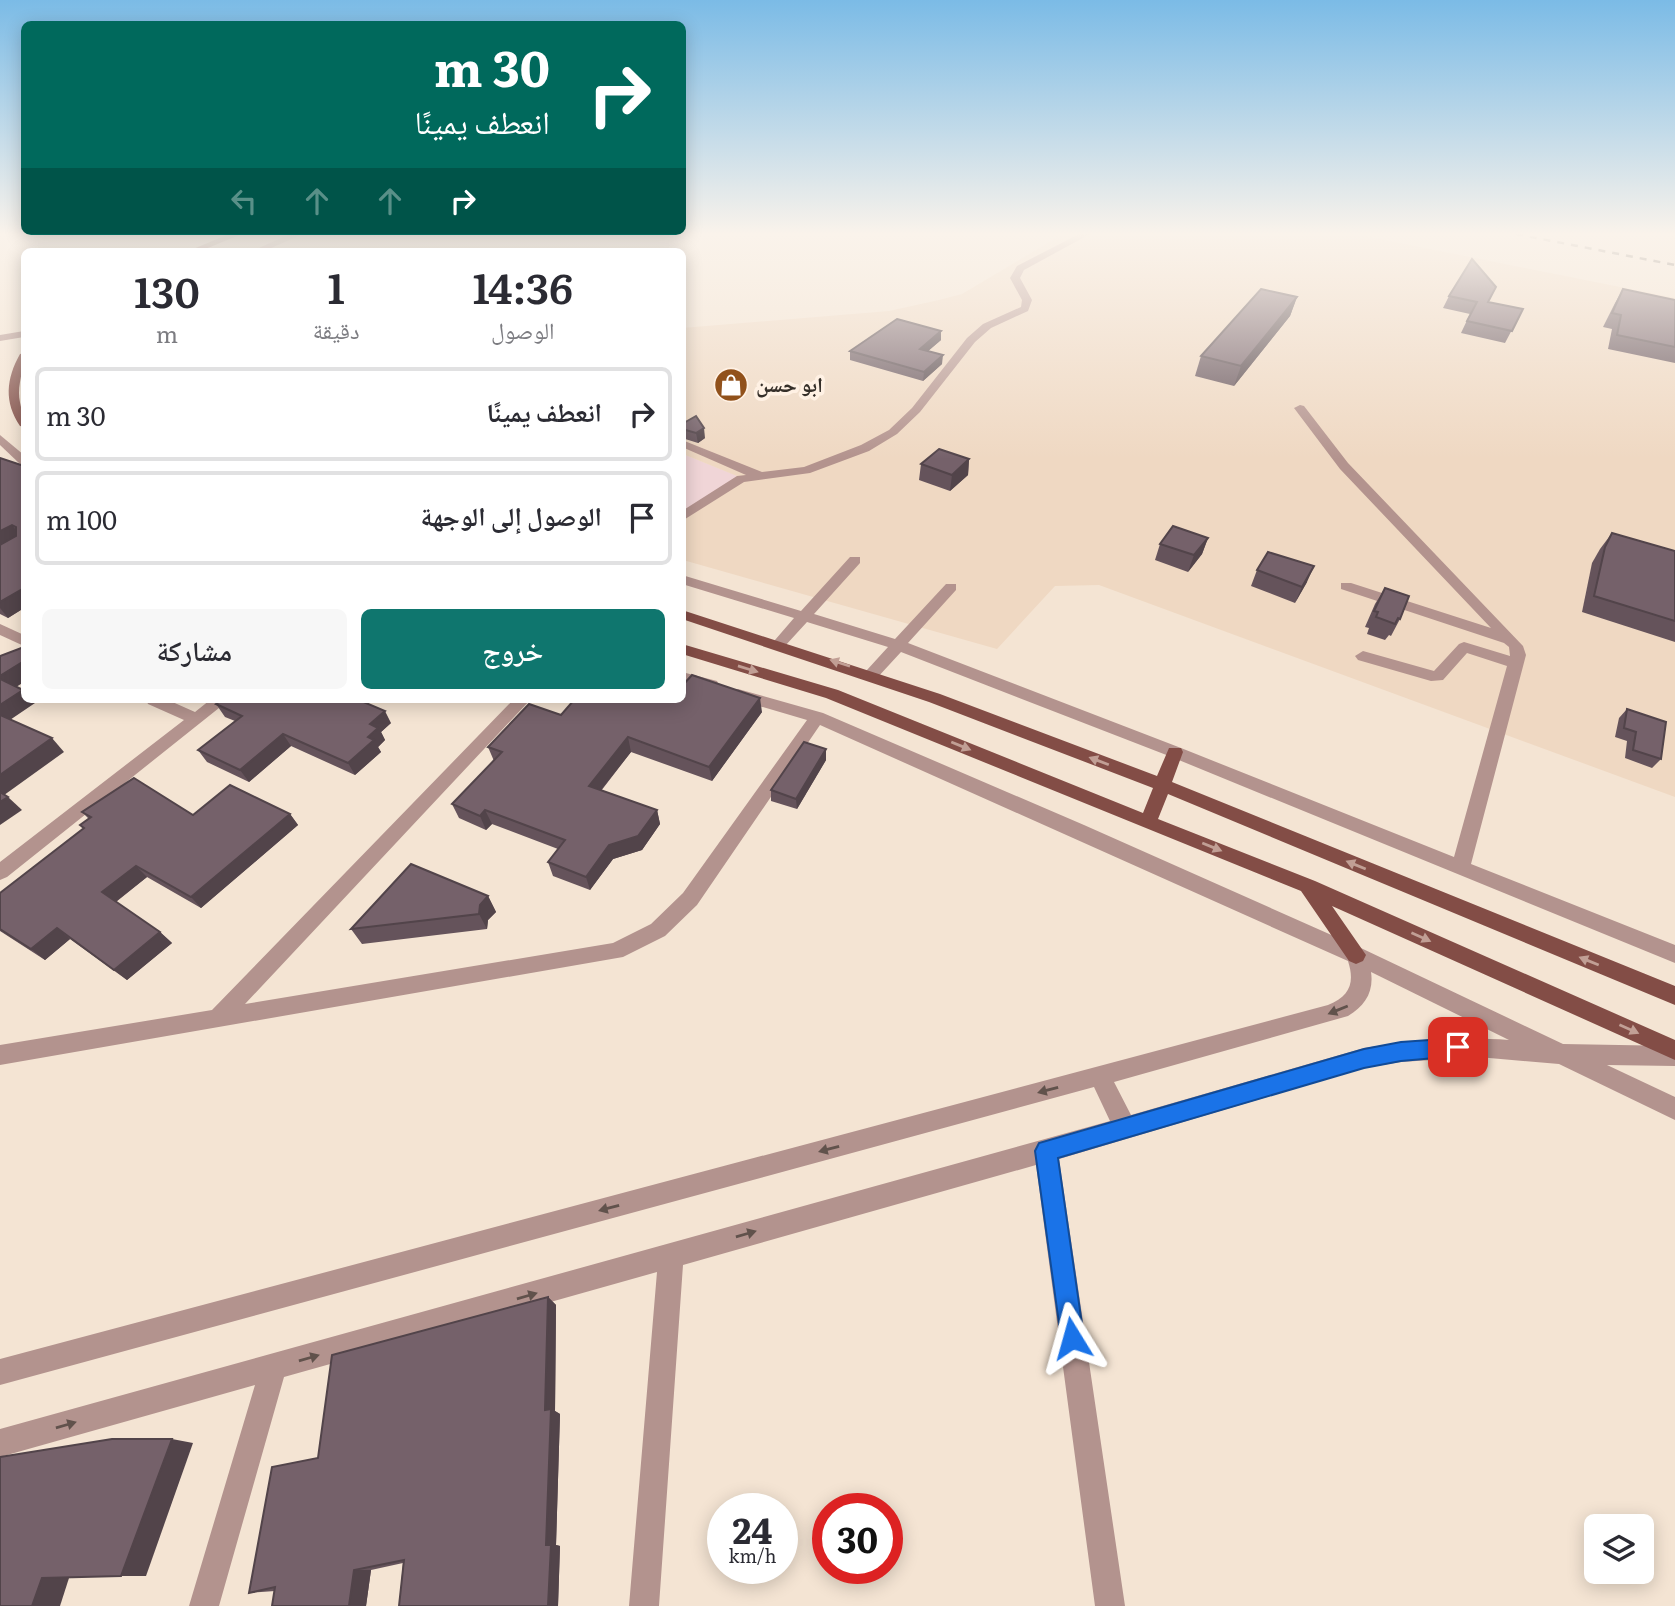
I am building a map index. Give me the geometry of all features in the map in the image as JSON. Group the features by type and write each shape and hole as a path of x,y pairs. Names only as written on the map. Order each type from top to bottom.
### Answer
{"main road":[{"path":"21,362 12,394 15,411 21,420"},
{"path":"686,615 872,674 1163,786 1675,996"},
{"path":"686,650 832,694 1307,886 1675,1050"},
{"path":"1148,822 1175,752"},
{"path":"1307,886 1356,955"}],"street":[{"path":"686,514 738,480 819,467 865,449 892,432 947,374 971,340 987,326 1025,309"},
{"path":"0,338 21,334"},
{"path":"1300,408 1344,466 1516,646 1516,663 1461,866"},
{"path":"1,443 21,459"},
{"path":"686,445 761,476"},
{"path":"780,643 855,560"},
{"path":"686,580 806,615 898,646 1175,752 1675,954"},
{"path":"1346,586 1508,639"},
{"path":"872,674 951,587"},
{"path":"0,629 21,639"},
{"path":"1363,656 1431,676 1441,673 1464,647 1516,663"},
{"path":"686,678 817,718 1356,955 1675,1109"},
{"path":"161,703 196,719"},
{"path":"0,872 217,703"},
{"path":"217,1019 519,703"},
{"path":"0,1055 616,951 658,930 690,900 817,718"},
{"path":"0,1372 1348,1007 1361,993 1363,975 1356,955"},
{"path":"0,1443 1046,1151 1364,1058 1401,1052 1478,1047 1561,1054 1675,1056"},
{"path":"1100,1076 1125,1128"},
{"path":"1046,1151 1110,1606"},
{"path":"644,1606 671,1255"},
{"path":"204,1606 273,1368"}],"shaded area":[{"path":"1675,309 1675,797 1099,585 1055,586 997,649 686,561 686,511 737,476 686,455 686,328 889,311"},
{"path":"686,455 738,476 686,511"}],"building":[{"path":"1243,309 1287,309 1241,366 1201,356"},
{"path":"1473,309 1523,309 1512,331 1467,321"},
{"path":"1614,309 1675,309 1675,347 1617,335 1621,315 1612,313"},
{"path":"897,319 941,331 920,349 943,355 924,372 850,351"},
{"path":"696,416 704,428 696,433 686,430 686,422"},
{"path":"939,449 969,459 952,475 921,464"},
{"path":"0,458 21,465 21,590 0,602 0,545 16,536 16,527 12,525 0,531"},
{"path":"1173,526 1208,538 1194,555 1160,544"},
{"path":"1612,533 1675,551 1675,621 1594,596 1605,547"},
{"path":"1268,552 1314,566 1302,587 1257,570"},
{"path":"1385,588 1409,596 1400,619 1398,618 1395,624 1376,617 1378,612 1374,611"},
{"path":"21,648 21,663 0,676 0,656"},
{"path":"692,675 760,698 709,767 628,737 589,786 657,810 638,836 609,845 586,877 548,862 565,840 485,810 480,816 452,804 502,752 488,747 529,704 561,715 571,703 686,703 686,682"},
{"path":"0,679 21,689 21,691 0,705"},
{"path":"366,703 385,711 370,724 378,728 368,737 374,740 348,763 283,734 240,770 198,750 242,716 216,704"},
{"path":"1627,709 1666,722 1661,759 1633,750 1636,732 1624,728"},
{"path":"0,715 52,738 0,775"},
{"path":"804,742 826,749 796,799 771,790"},
{"path":"134,778 193,815 230,785 290,814 191,897 136,866 102,892 160,932 114,970 57,928 31,949 0,929 0,893 84,828 80,825 91,817 82,812"},
{"path":"0,792 8,797 0,802"},
{"path":"411,864 488,896 480,905 479,914 351,929"},
{"path":"548,1297 545,1410 551,1409 546,1545 551,1545 548,1606 399,1606 404,1560 354,1570 349,1606 272,1606 275,1587 249,1593 272,1467 318,1458 332,1355"},
{"path":"112,1439 172,1439 121,1576 42,1578 32,1606 0,1606 0,1457"}],"place":[{"name":"ابو حسن","path":"731,385"}],"route":[{"path":"1072,1338 1046,1151 1364,1058 1458,1047"}]}
